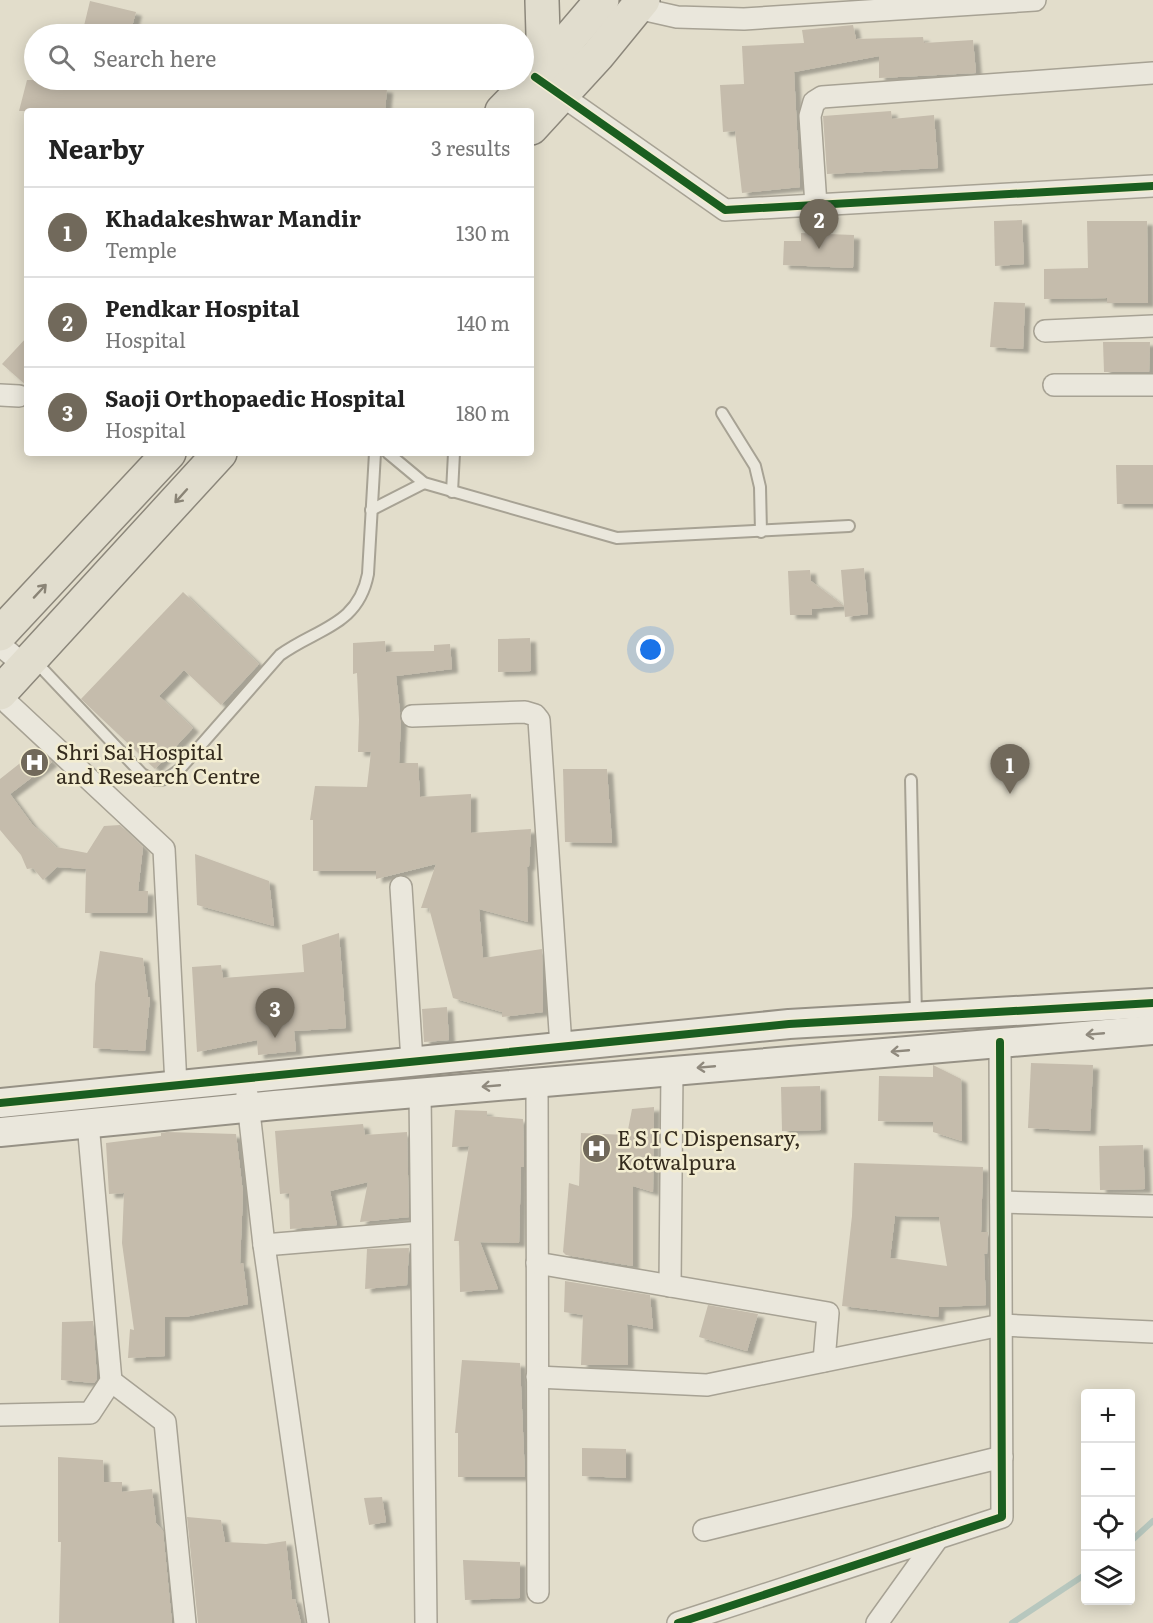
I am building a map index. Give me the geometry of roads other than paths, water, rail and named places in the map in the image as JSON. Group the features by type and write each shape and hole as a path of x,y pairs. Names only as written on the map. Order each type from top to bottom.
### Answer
{"main road":[{"path":"534,125 562,96 587,44 602,0"},
{"path":"540,73 541,1"},
{"path":"534,79 636,9"},
{"path":"505,108 523,90"},
{"path":"0,634 166,456"},
{"path":"0,695 217,456"}],"street":[{"path":"602,0 677,17 744,19 1035,0"},
{"path":"541,1 587,44"},
{"path":"540,73 562,96 725,210 1153,186"},
{"path":"816,205 810,116 814,102 822,97 1153,73"},
{"path":"1045,330 1153,326"},
{"path":"1054,385 1153,385"},
{"path":"0,645 29,662"},
{"path":"0,695 164,849 176,1085"},
{"path":"412,716 525,712 536,715 539,720 561,1046"},
{"path":"401,886 412,1061"},
{"path":"0,1103 789,1024 1153,1003"},
{"path":"0,1132 420,1092 1153,1030"},
{"path":"678,1623 1002,1517 1000,1042"},
{"path":"670,1286 672,1071"},
{"path":"245,1078 264,1245 318,1623"},
{"path":"537,1082 538,1592"},
{"path":"420,1092 426,1623"},
{"path":"0,1415 90,1413 111,1381 88,1123"},
{"path":"1001,1202 1153,1206"},
{"path":"264,1245 421,1232"},
{"path":"537,1263 828,1313 824,1361"},
{"path":"537,1377 707,1385 1001,1325 1153,1332"},
{"path":"111,1381 165,1422 185,1623"},
{"path":"704,1530 1002,1457"},
{"path":"877,1623 938,1538"}],"lane":[{"path":"722,413 755,466 760,487 761,532"},
{"path":"29,662 142,774 153,781 167,779 179,770 280,655 296,643 346,618 356,606 364,593 368,574 375,456"},
{"path":"392,456 424,483 617,538 849,526"},
{"path":"452,492 454,456"},
{"path":"371,510 424,483"},
{"path":"911,780 916,1016"}],"waterway":[{"path":"1135,1537 1153,1521"},
{"path":"1012,1623 1081,1577"}],"place":[{"name":"Pendkar Hospital","path":"819,249"},
{"name":"Shri Sai Hospital and Research Centre","path":"35,762"},
{"name":"Khadakeshwar Mandir","path":"1010,794"},
{"name":"Saoji Orthopaedic Hospital","path":"275,1038"},
{"name":"E S I C Dispensary, Kotwalpura","path":"596,1148"}]}
